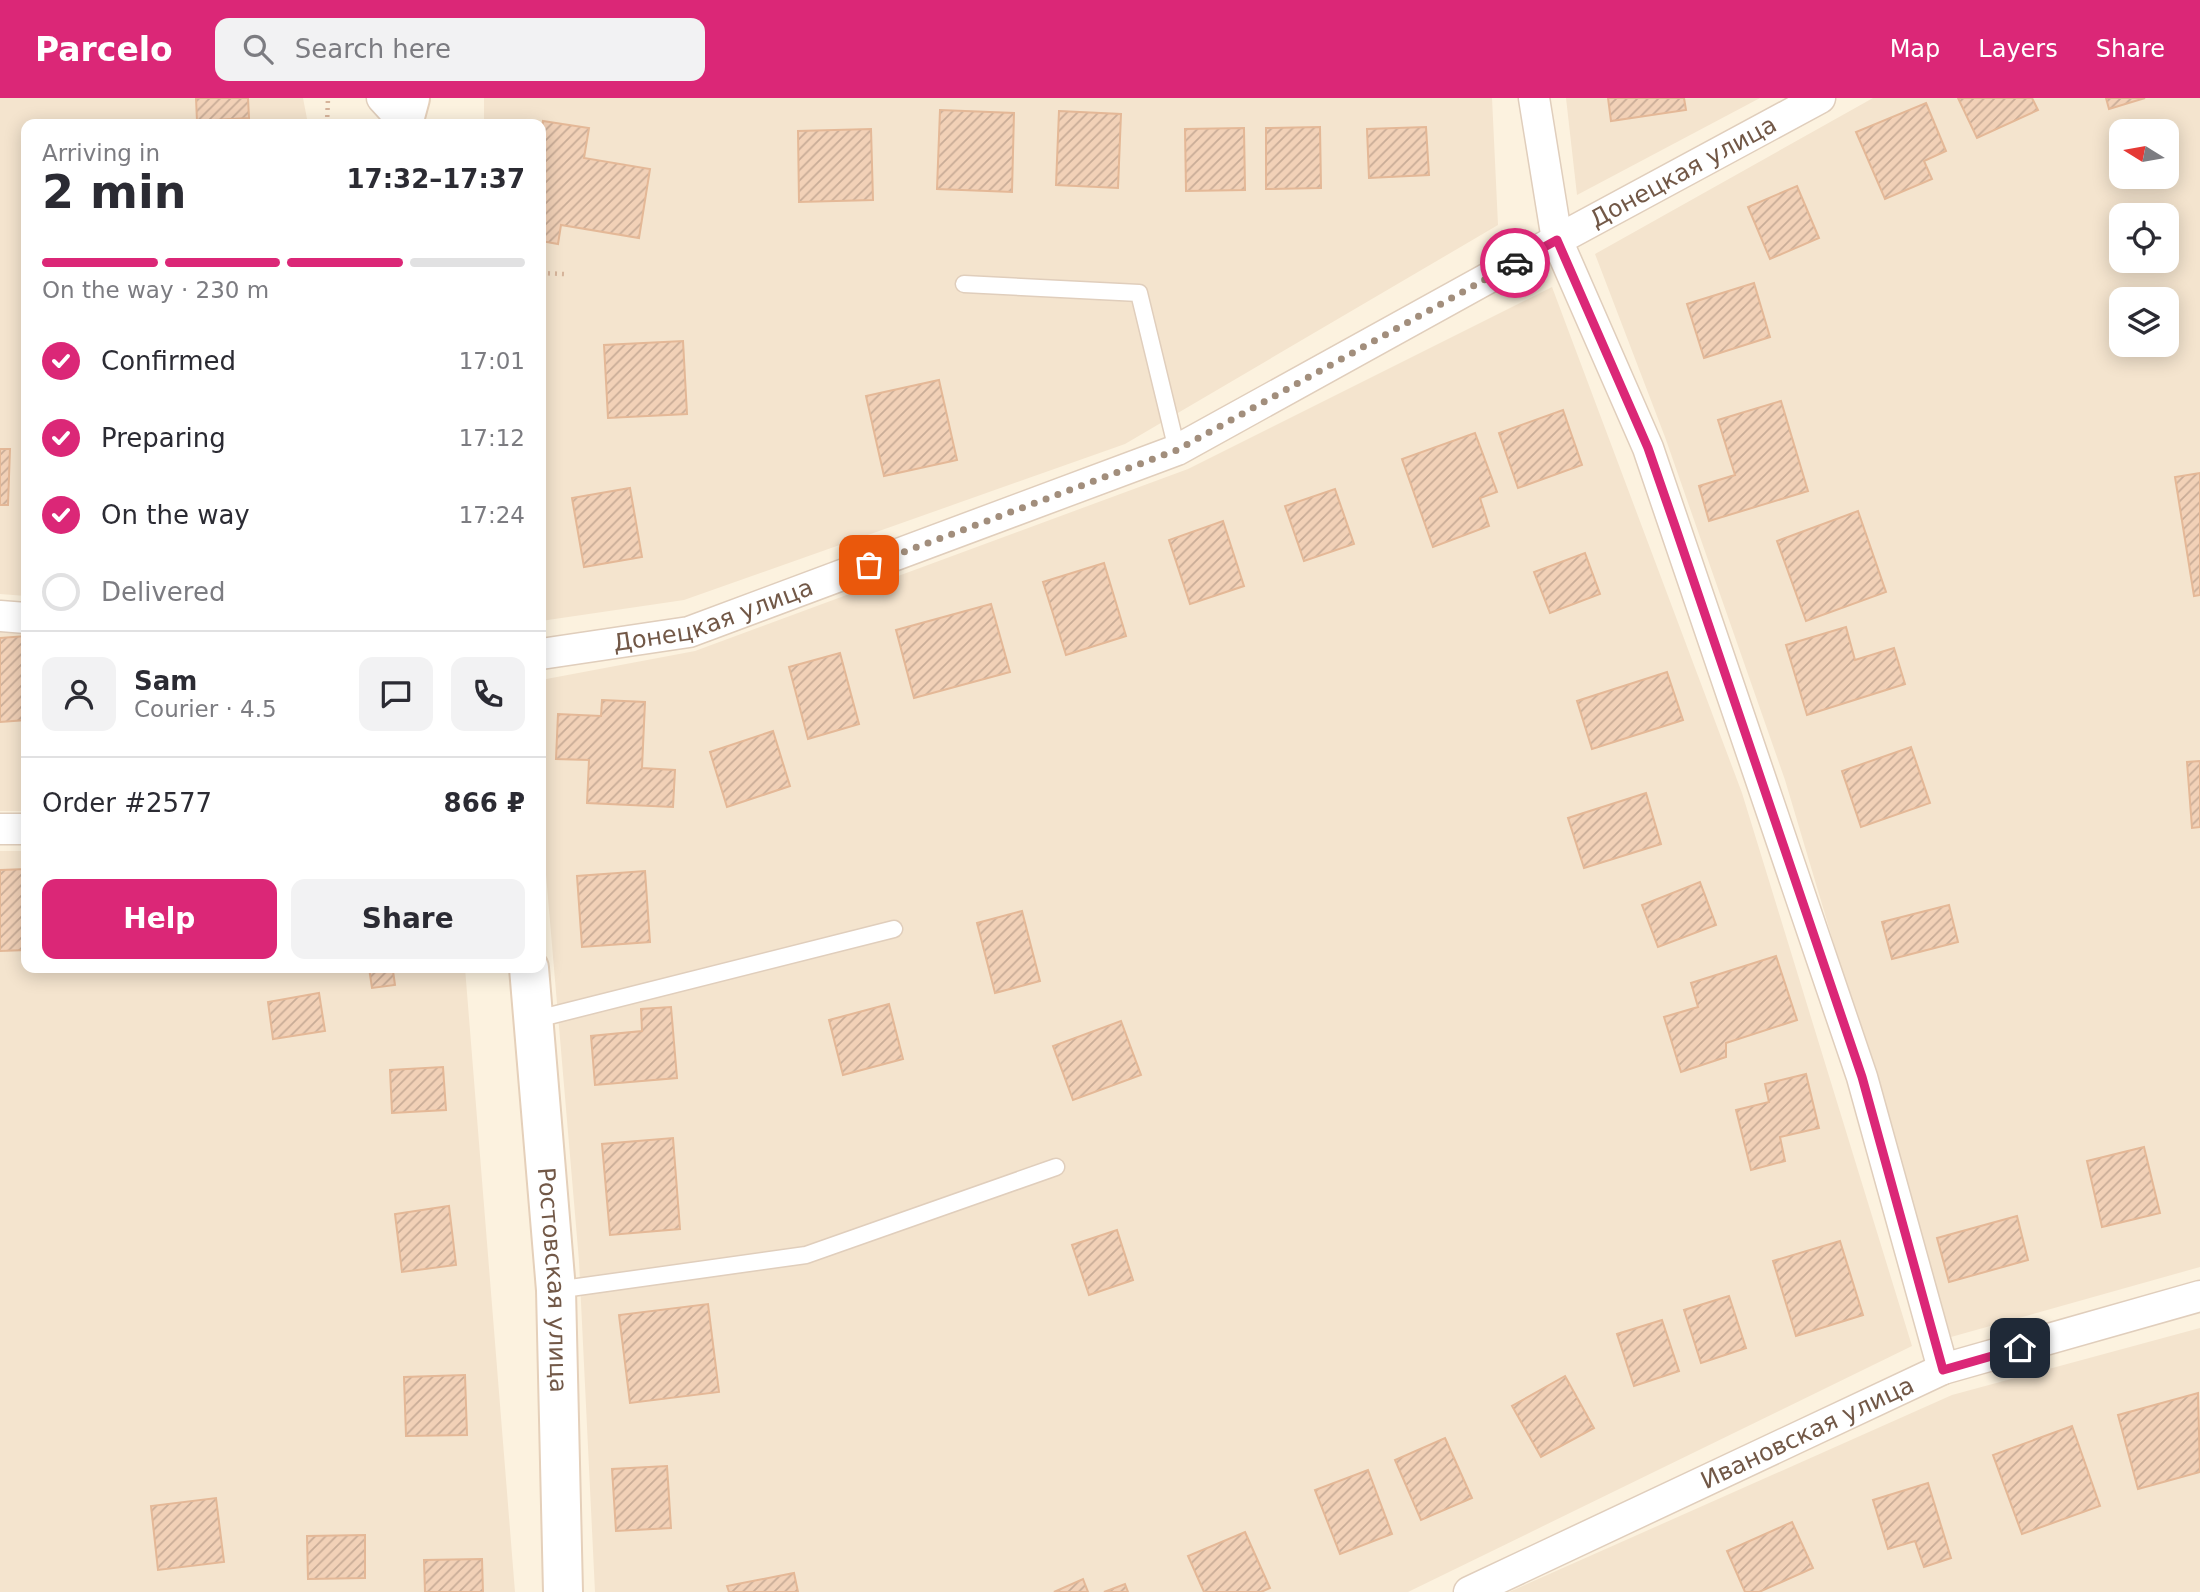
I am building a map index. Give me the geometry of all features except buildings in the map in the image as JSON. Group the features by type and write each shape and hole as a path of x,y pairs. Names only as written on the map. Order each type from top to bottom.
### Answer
{"street":[{"path":"1534,98 1557,240 1652,461 1862,1077 1943,1370"},
{"name":"Донецкая улица","path":"546,653 689,632 1177,450 1820,98"},
{"path":"0,616 21,618"},
{"path":"0,829 21,829"},
{"name":"Ростовская улица","path":"529,973 556,1290 563,1592"},
{"name":"Ивановская улица","path":"1469,1592 1943,1370 2200,1296"}],"lane":[{"path":"964,284 1139,293 1177,450"},
{"path":"533,1020 894,929"},
{"path":"556,1290 806,1255 1056,1167"}],"path":[{"path":"327,119 328,98"},
{"path":"546,273 564,274"}],"shaded area":[{"path":"0,98 303,98 307,119 21,119 21,596 0,594"},
{"path":"484,98 1492,98 1498,225 1125,444 684,600 546,620 546,119 484,119"},
{"path":"1566,98 1760,98 1577,195"},
{"path":"1873,98 2200,98 2200,1267 1951,1337 1785,780 1665,437 1595,254"},
{"path":"1552,287 1742,793 1912,1346 1408,1592 595,1592 579,1261 546,875 546,679 695,651 1188,469"},
{"path":"0,629 21,630 21,811 0,811"},
{"path":"0,851 21,851 21,973 465,973 515,1592 0,1592"},
{"path":"2200,1328 2200,1592 1509,1592 1952,1395"}],"way so far":[{"path":"869,565 1177,450 1515,263"}],"route":[{"path":"1515,263 1557,240 1648,448 1862,1077 1943,1370 2020,1348"}]}
